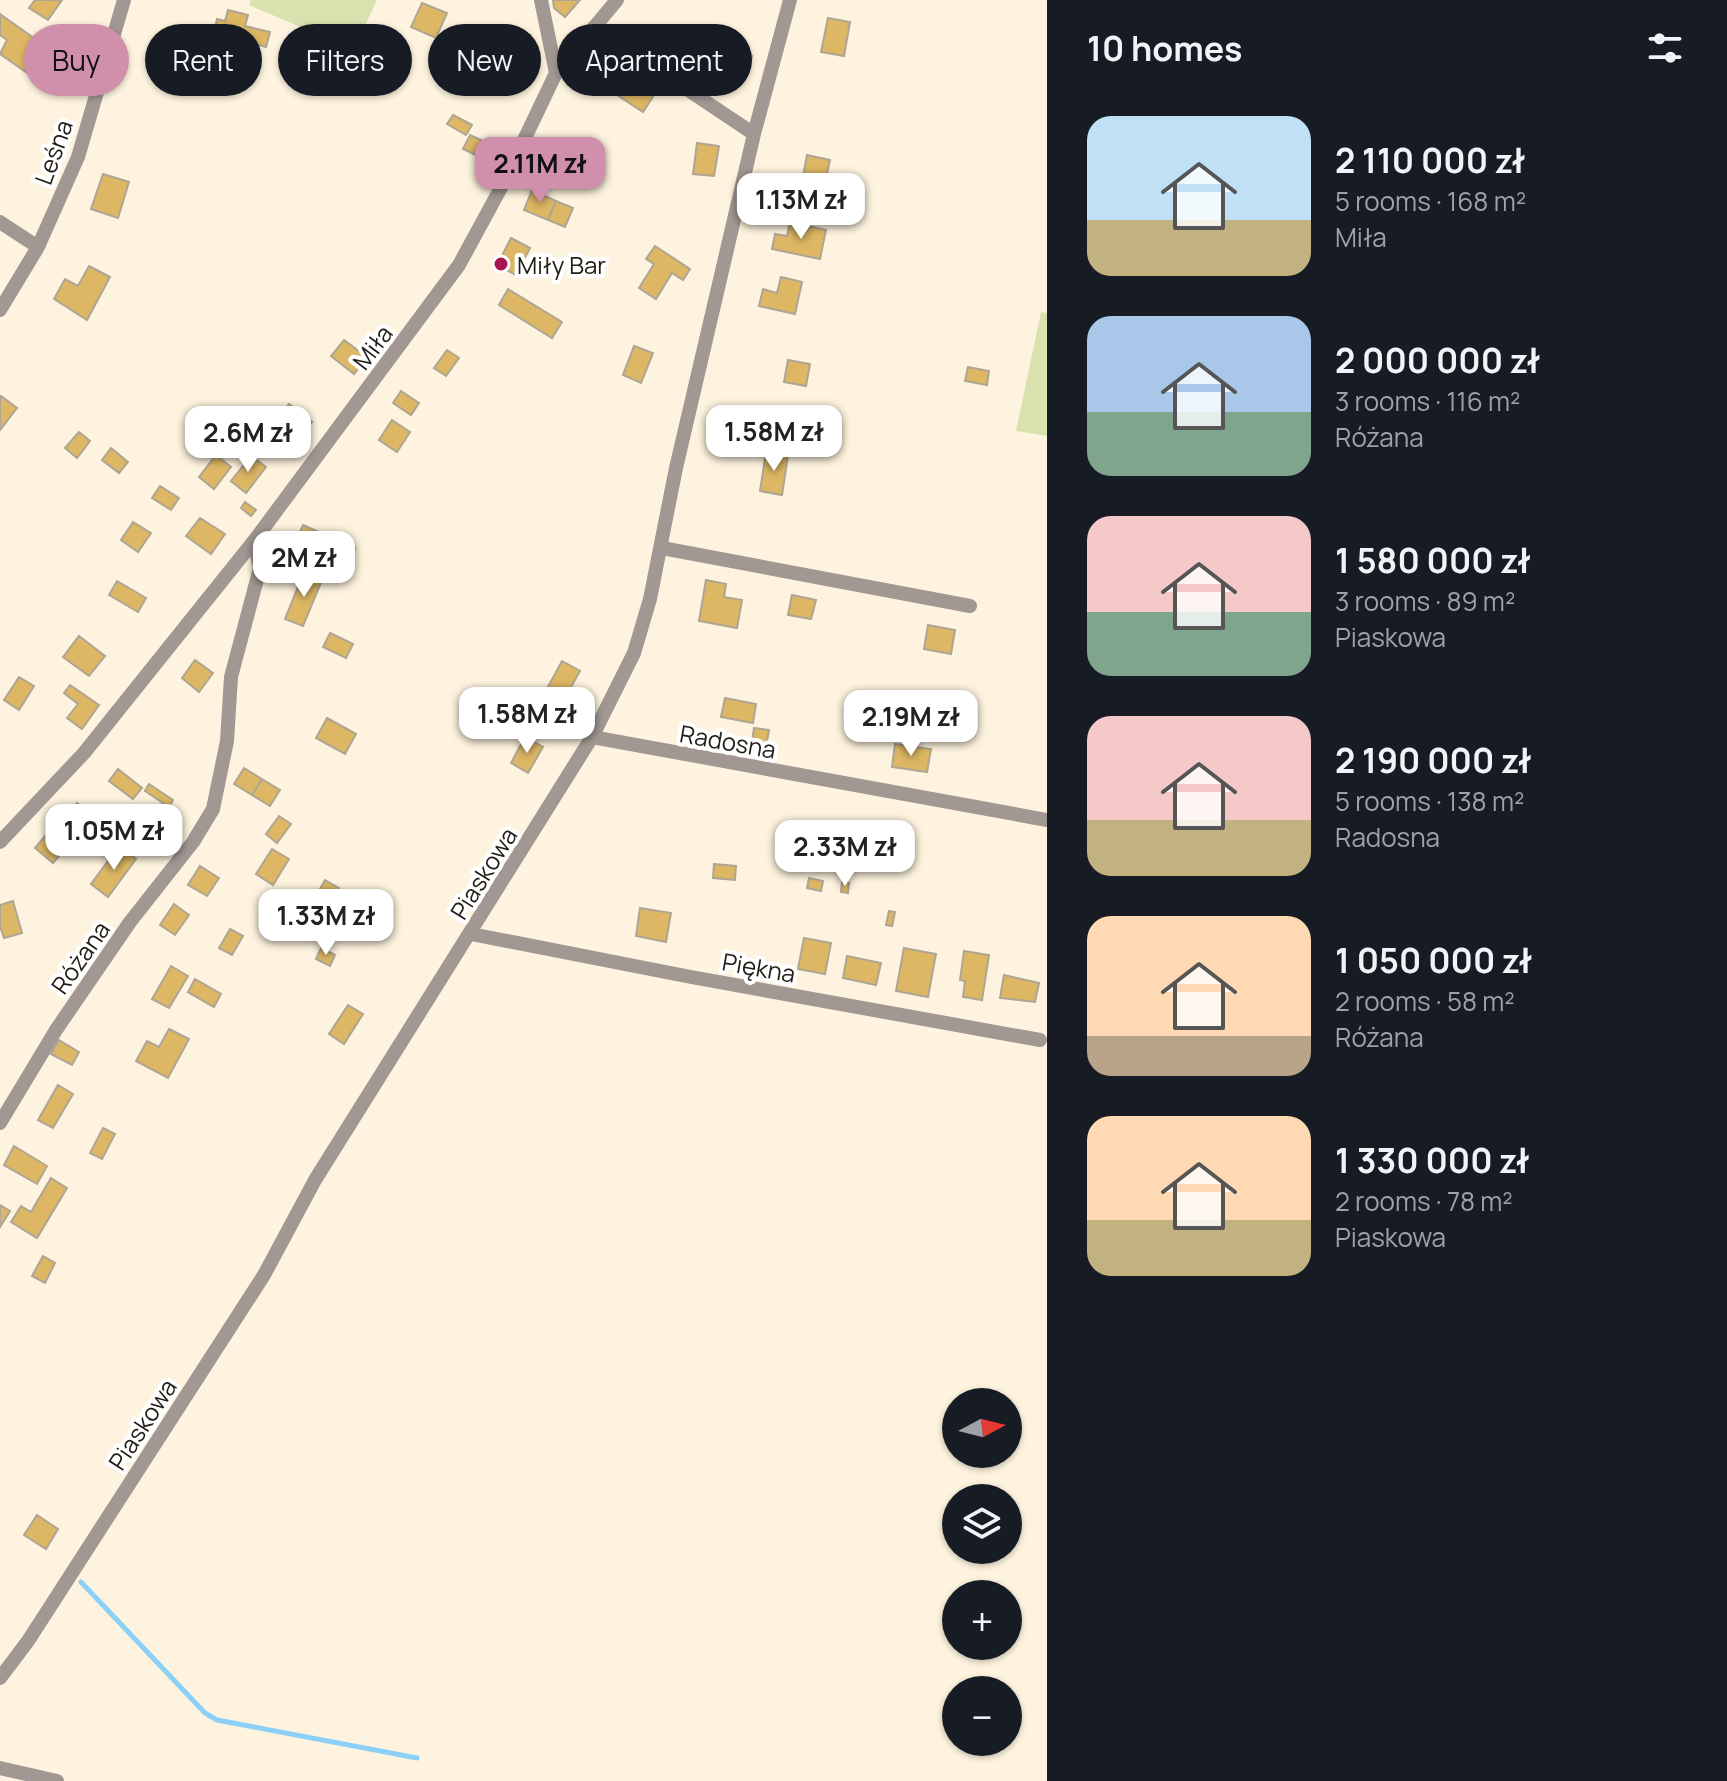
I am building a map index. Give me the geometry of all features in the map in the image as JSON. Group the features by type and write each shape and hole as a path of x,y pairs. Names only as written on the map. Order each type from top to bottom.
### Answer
{"street":[{"name":"Leśna","path":"0,310 38,247 78,157 124,0"},
{"path":"541,0 556,73"},
{"name":"Miła","path":"597,24 617,0"},
{"name":"Piaskowa","path":"0,1678 28,1641 264,1275 323,1167 592,737 634,653 662,548 676,468 754,134 790,0"},
{"name":"Miła","path":"0,842 84,753 254,541 459,265 503,184 556,73"},
{"path":"697,96 754,134"},
{"path":"0,222 38,247"},
{"name":"Różana","path":"0,1123 56,1030 130,922 193,842 213,809 227,741 231,677 260,568 254,541"},
{"path":"662,548 970,606"},
{"name":"Radosna","path":"592,737 1047,820"},
{"name":"Piękna","path":"471,934 1040,1040"},
{"path":"0,1768 57,1781"}],"green space":[{"path":"251,0 377,0 366,24 294,24 249,5"},
{"path":"1041,312 1047,313 1047,436 1016,431"}],"building":[{"path":"35,0 62,0 48,20 29,8"},
{"path":"553,0 580,0 565,17 554,8"},
{"path":"422,3 447,13 442,24 428,24 428,34 412,25"},
{"path":"228,10 248,15 246,24 216,24 217,19 225,21"},
{"path":"0,14 24,31 24,71 0,54 7,40 0,35"},
{"path":"828,18 850,22 844,56 821,52"},
{"path":"262,30 270,32 266,47 262,46"},
{"path":"619,96 653,96 643,112"},
{"path":"453,115 472,125 466,135 447,124"},
{"path":"470,135 503,150 497,165 463,149"},
{"path":"697,143 719,146 714,176 693,174"},
{"path":"807,155 830,160 823,192 801,187"},
{"path":"103,174 129,182 118,218 91,209"},
{"path":"532,190 556,201 548,220 524,210"},
{"path":"556,201 573,208 565,227 548,220"},
{"path":"790,222 826,230 820,259 772,249 775,234 787,236"},
{"path":"511,238 530,248 516,275 497,265"},
{"path":"655,246 690,269 683,280 672,273 656,299 639,288 654,264 646,259"},
{"path":"89,266 110,277 87,320 54,299 65,279 78,286"},
{"path":"781,277 802,282 795,314 759,306 763,289 777,293"},
{"path":"508,289 562,322 552,338 499,305"},
{"path":"344,340 367,357 354,374 331,356"},
{"path":"634,346 653,353 641,383 623,375"},
{"path":"447,350 459,358 446,376 434,368"},
{"path":"788,360 810,364 806,386 784,382"},
{"path":"968,367 989,371 987,385 965,381"},
{"path":"401,391 419,403 411,415 393,403"},
{"path":"0,398 17,408 0,430"},
{"path":"289,404 312,422 294,444 272,426"},
{"path":"392,420 410,432 397,452 379,440"},
{"path":"79,432 90,441 77,458 65,448"},
{"path":"111,448 128,462 119,473 102,460"},
{"path":"766,452 788,455 782,495 760,491"},
{"path":"216,455 231,467 214,489 199,477"},
{"path":"251,456 266,467 246,493 231,481"},
{"path":"160,486 179,498 171,510 152,498"},
{"path":"245,502 256,510 251,516 241,508"},
{"path":"200,518 225,534 211,554 186,536"},
{"path":"133,522 151,533 138,552 121,540"},
{"path":"303,525 355,548 349,563 297,539"},
{"path":"304,572 322,580 303,626 285,619"},
{"path":"706,580 726,584 724,597 742,600 737,628 699,621"},
{"path":"117,581 146,598 138,612 109,595"},
{"path":"792,595 816,600 811,619 788,615"},
{"path":"928,625 955,630 951,654 924,649"},
{"path":"330,633 353,644 346,658 323,647"},
{"path":"79,636 105,656 89,676 63,657"},
{"path":"195,660 213,673 199,692 182,678"},
{"path":"562,661 580,671 565,706 544,694"},
{"path":"19,677 34,686 19,710 4,700"},
{"path":"70,685 99,705 82,729 67,718 78,704 64,693"},
{"path":"725,698 756,704 753,723 721,717"},
{"path":"327,718 356,734 345,754 316,738"},
{"path":"754,728 769,730 765,752 751,749"},
{"path":"525,737 543,747 528,773 511,763"},
{"path":"895,744 931,749 927,772 892,767"},
{"path":"244,768 262,779 252,795 234,784"},
{"path":"118,769 142,788 133,799 109,781"},
{"path":"262,779 280,790 270,806 252,795"},
{"path":"149,784 173,800 169,807 145,791"},
{"path":"77,803 94,817 80,834 63,820"},
{"path":"279,816 291,824 277,843 266,834"},
{"path":"51,829 69,844 53,863 35,848"},
{"path":"119,846 136,859 108,897 91,884"},
{"path":"272,849 289,859 273,885 256,874"},
{"path":"714,864 736,866 735,880 713,878"},
{"path":"200,866 219,878 207,896 188,885"},
{"path":"809,878 823,881 821,891 807,888"},
{"path":"325,880 339,888 326,911 312,903"},
{"path":"842,882 849,883 848,893 841,892"},
{"path":"13,901 22,933 4,938 0,926 0,905"},
{"path":"174,904 189,915 175,935 160,925"},
{"path":"640,908 671,913 666,942 636,936"},
{"path":"889,911 895,912 892,926 886,925"},
{"path":"230,929 243,936 232,955 219,948"},
{"path":"804,938 831,943 825,974 798,969"},
{"path":"321,948 335,955 330,966 316,959"},
{"path":"904,948 936,954 928,997 896,991"},
{"path":"964,951 989,955 982,1000 963,997 965,981 960,980"},
{"path":"847,956 881,963 876,985 843,978"},
{"path":"171,966 188,976 169,1008 152,999"},
{"path":"1004,975 1039,983 1035,1002 1000,998"},
{"path":"195,979 221,994 214,1007 188,992"},
{"path":"348,1005 363,1014 344,1044 329,1034"},
{"path":"169,1029 189,1039 168,1078 136,1061 147,1041 159,1047"},
{"path":"59,1040 79,1052 72,1065 51,1054"},
{"path":"58,1085 73,1094 53,1128 38,1120"},
{"path":"103,1128 115,1134 102,1159 90,1153"},
{"path":"14,1146 47,1166 37,1184 4,1165"},
{"path":"51,1178 67,1188 37,1238 11,1222 21,1206 31,1212"},
{"path":"0,1205 10,1211 0,1227"},
{"path":"43,1256 55,1263 45,1283 32,1276"},
{"path":"37,1515 58,1529 46,1549 24,1535"}],"waterway":[{"path":"81,1582 205,1713 217,1720 417,1758"}],"place":[{"name":"Miły Bar","path":"501,264"}]}
